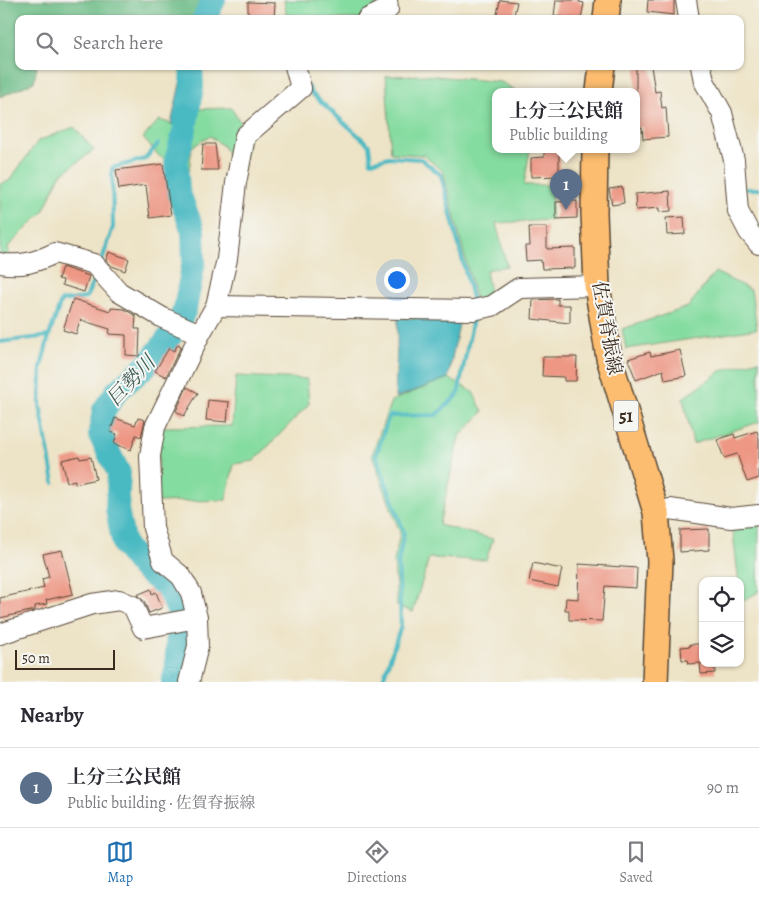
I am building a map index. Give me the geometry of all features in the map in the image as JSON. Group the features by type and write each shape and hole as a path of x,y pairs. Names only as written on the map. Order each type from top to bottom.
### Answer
{"main road":[{"path":"606,15 608,0"},
{"path":"599,88 602,70"},
{"name":"佐賀脊振線","path":"595,153 594,213 597,286 609,358 656,512 660,561 655,682"}],"street":[{"path":"376,15 388,9 388,0"},
{"path":"686,0 688,15"},
{"path":"190,682 198,646 197,618 191,593 181,576 163,561 153,528 150,456 155,427 196,332 216,306 227,258 236,182 245,136 301,88 296,70"},
{"path":"701,70 704,81 722,113 734,160 738,211 748,232 759,244"},
{"path":"0,263 13,265 35,263 55,253 94,264 119,292 163,318 196,332"},
{"path":"216,306 473,310 492,306 519,288 597,286"},
{"path":"656,512 670,509 731,518 759,515"},
{"path":"0,634 92,604 119,600 133,606 143,628 197,618"}],"green space":[{"path":"0,0 220,0 211,15 15,15 15,70 36,70 34,82 0,97"},
{"path":"284,0 383,0 366,15 286,15"},
{"path":"425,75 501,82 512,88 492,88 492,153 529,153 524,185 552,185 551,220 496,223 507,266 486,270 491,300 476,301 443,171 423,155 391,153 386,76"},
{"path":"231,108 249,135 240,182 224,147 210,136 192,147 189,171 159,156 143,138 159,120 190,129 198,109"},
{"path":"74,127 94,150 60,175 43,212 8,247 12,270 0,268 0,184 9,181 38,141"},
{"path":"715,272 751,290 757,329 626,349 622,329 688,307"},
{"path":"759,360 759,422 693,444 683,398 721,371"},
{"path":"236,376 307,379 309,404 254,461 234,464 226,500 157,502 160,427 232,426"},
{"path":"448,378 473,392 483,412 459,437 439,525 493,539 486,560 429,558 413,612 397,606 394,561 400,533 372,455 391,401"},
{"path":"759,521 758,592 744,600 744,577 738,577 732,524"}],"water":[{"path":"183,70 199,70 198,109 190,129 171,124"},
{"path":"398,318 460,319 448,378 395,398"}],"building":[{"path":"500,0 517,2 514,15 497,15"},
{"path":"556,0 580,0 579,2 584,3 582,15 554,15"},
{"path":"648,0 674,0 674,15 647,12"},
{"path":"248,2 275,3 274,15 248,15"},
{"path":"636,70 652,70 655,92 660,91 662,108 666,107 668,137 643,139 642,127 640,127 640,88 636,88"},
{"path":"203,144 215,144 218,170 201,170"},
{"path":"544,153 559,153 559,176 531,177 531,158 544,157"},
{"path":"163,164 171,215 150,218 146,185 119,189 116,170"},
{"path":"622,187 624,203 612,205 609,189"},
{"path":"670,191 671,211 659,212 659,208 636,210 635,194"},
{"path":"577,201 577,218 556,219 556,202"},
{"path":"684,217 685,234 667,235 666,218"},
{"path":"529,227 547,227 547,249 575,248 575,268 542,269 541,260 526,261 525,246 530,246"},
{"path":"109,252 129,259 125,271 112,266 106,260"},
{"path":"62,267 89,276 84,292 62,285 63,280 58,279"},
{"path":"73,299 110,311 111,308 124,309 136,316 135,329 140,329 139,356 126,355 126,335 109,334 110,329 80,320 76,334 63,330"},
{"path":"558,299 558,305 570,305 570,323 532,319 533,300"},
{"path":"178,344 181,346 166,377 155,371 169,348 174,351"},
{"path":"680,350 686,376 665,380 663,370 636,380 628,359 650,352 651,356"},
{"path":"543,357 577,357 576,381 564,381 564,377 542,376"},
{"path":"187,387 198,393 184,416 176,411"},
{"path":"208,400 229,402 227,422 206,420"},
{"path":"115,418 135,425 138,418 145,420 141,437 136,435 131,450 114,444 117,434 110,432"},
{"path":"757,431 759,438 759,478 747,482 737,454 724,458 717,440 734,434 735,438"},
{"path":"79,456 80,459 91,457 96,479 75,484 75,480 67,482 62,460"},
{"path":"709,529 709,550 680,552 680,530"},
{"path":"62,550 73,594 46,600 47,604 35,606 35,610 0,618 0,598 44,588 42,579 49,577 43,554"},
{"path":"533,563 562,569 558,587 529,581"},
{"path":"579,564 637,568 636,588 605,586 602,621 569,620 569,610 565,610 566,598 578,599"},
{"path":"151,589 152,594 156,592 162,608 149,613 144,601 137,595"},
{"path":"690,644 699,644 699,663 689,664 688,660 682,660 681,647 691,646"},
{"path":"700,667 715,667 715,673 701,674"}],"waterway":[{"name":"巨勢川","path":"206,15 214,0"},
{"name":"巨勢川","path":"173,682 176,671 179,612 167,588 142,568 124,545 117,509 119,473 100,435 104,410 117,391 148,364 175,330 185,309 194,261 193,231 178,191 176,161 185,128 192,87 191,70"},
{"path":"309,87 310,92 369,145 371,162 389,157 421,159 441,175 473,302"},
{"path":"101,263 113,227 112,168 145,159 158,144"},
{"path":"746,189 759,189"},
{"path":"0,342 49,336 61,301 86,298 96,275"},
{"path":"382,682 401,626 398,561 404,533 376,455 389,416 436,415 458,395 473,318"},
{"path":"49,336 41,367 40,405 54,483"}],"place":[{"name":"上分三公民館","path":"566,210"}]}
